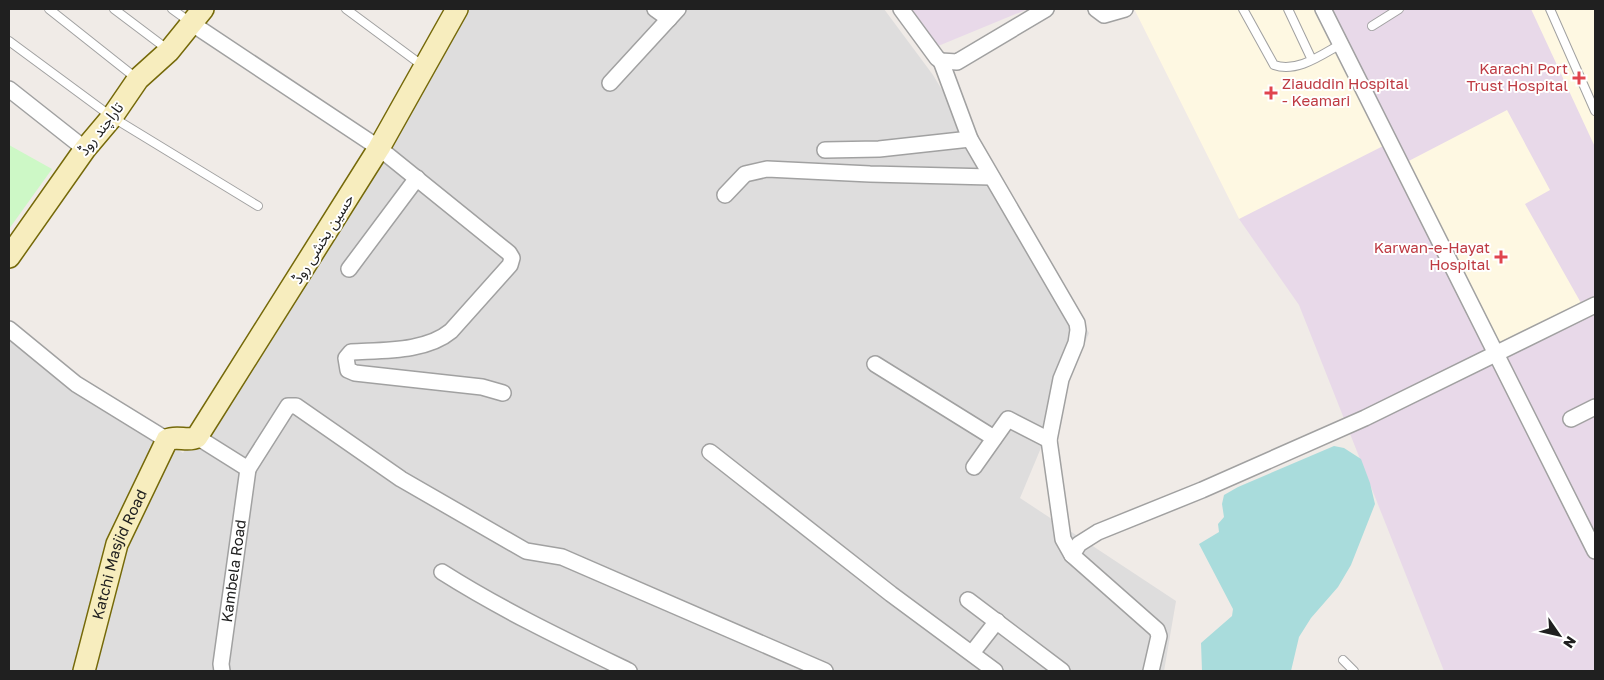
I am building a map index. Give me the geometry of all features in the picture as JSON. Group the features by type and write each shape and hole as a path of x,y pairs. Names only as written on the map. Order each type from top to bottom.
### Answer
{"street":[{"path":"610,83 674,14 655,9"},
{"path":"901,9 941,61 970,139 1077,323 1076,343 1061,379 1049,440 1063,539 1072,555 1157,630 1159,636 1151,671"},
{"path":"941,61 957,62 1046,9"},
{"path":"1096,9 1104,15 1125,9"},
{"path":"1323,9 1595,551"},
{"name":"حسین بخشی روڈ","path":"198,437 380,148 454,10"},
{"name":"تاراچند روڈ","path":"9,257 85,149 112,117 138,80 169,51 197,16"},
{"path":"197,16 380,148 509,253 512,258 510,265 441,340 426,344 351,352 346,358 348,370 354,373 482,387 503,393"},
{"path":"9,89 85,149"},
{"path":"825,150 870,150 970,139"},
{"path":"725,195 746,174 767,169 991,177"},
{"path":"349,269 417,178"},
{"path":"1072,555 1079,544 1098,532 1202,490 1365,418 1595,305"},
{"path":"9,328 76,384 167,440 172,438 194,439 198,437 248,469 288,406 296,406 401,479 526,551 562,558 825,671"},
{"path":"875,364 994,438"},
{"path":"1571,420 1595,407"},
{"path":"974,467 1008,419 1049,440"},
{"name":"Katchi Masjid Road","path":"84,671 117,544 167,440"},
{"path":"710,452 891,594 995,671"},
{"name":"Kambela Road","path":"222,671 221,664 248,469"},
{"path":"442,572 478,595 629,671"},
{"path":"968,600 1062,671"},
{"path":"972,653 997,621"}],"lane":[{"path":"49,9 138,80"},
{"path":"114,9 169,51"},
{"path":"172,9 197,16"},
{"path":"346,9 424,67"},
{"path":"1243,9 1274,65 1281,67 1294,66 1312,60 1341,44"},
{"path":"1288,9 1312,60"},
{"path":"1372,26 1399,9"},
{"path":"1550,9 1595,111"},
{"path":"9,41 112,117 258,206"},
{"path":"1343,660 1354,671"}],"shaded area":[{"path":"449,9 884,9 933,75 1089,333 1020,498 1176,601 1164,671 9,671 9,339 183,453 291,292"},
{"path":"900,9 1028,9 926,51"},
{"path":"1134,9 1595,9 1595,671 1444,671 1299,305 1239,219"},
{"name":"Ziauddin Hospital - Keamari","path":"1134,9 1323,9 1391,142 1239,219"},
{"name":"Karachi Port Trust Hospital","path":"1531,9 1595,9 1595,147"},
{"name":"Karwan-e-Hayat Hospital","path":"1507,110 1550,190 1525,204 1585,310 1496,354 1401,165"}],"green space":[{"path":"9,145 52,169 9,229"}],"water":[{"path":"1334,446 1344,448 1361,459 1375,504 1351,565 1338,587 1311,618 1299,637 1291,671 1202,671 1201,643 1232,616 1233,609 1199,544 1219,532 1218,524 1224,517 1222,504 1224,495 1238,487"}],"place":[{"name":"Karachi Port Trust Hospital","path":"1579,78"},
{"name":"Ziauddin Hospital - Keamari","path":"1271,93"},
{"name":"Karwan-e-Hayat Hospital","path":"1501,257"}]}
